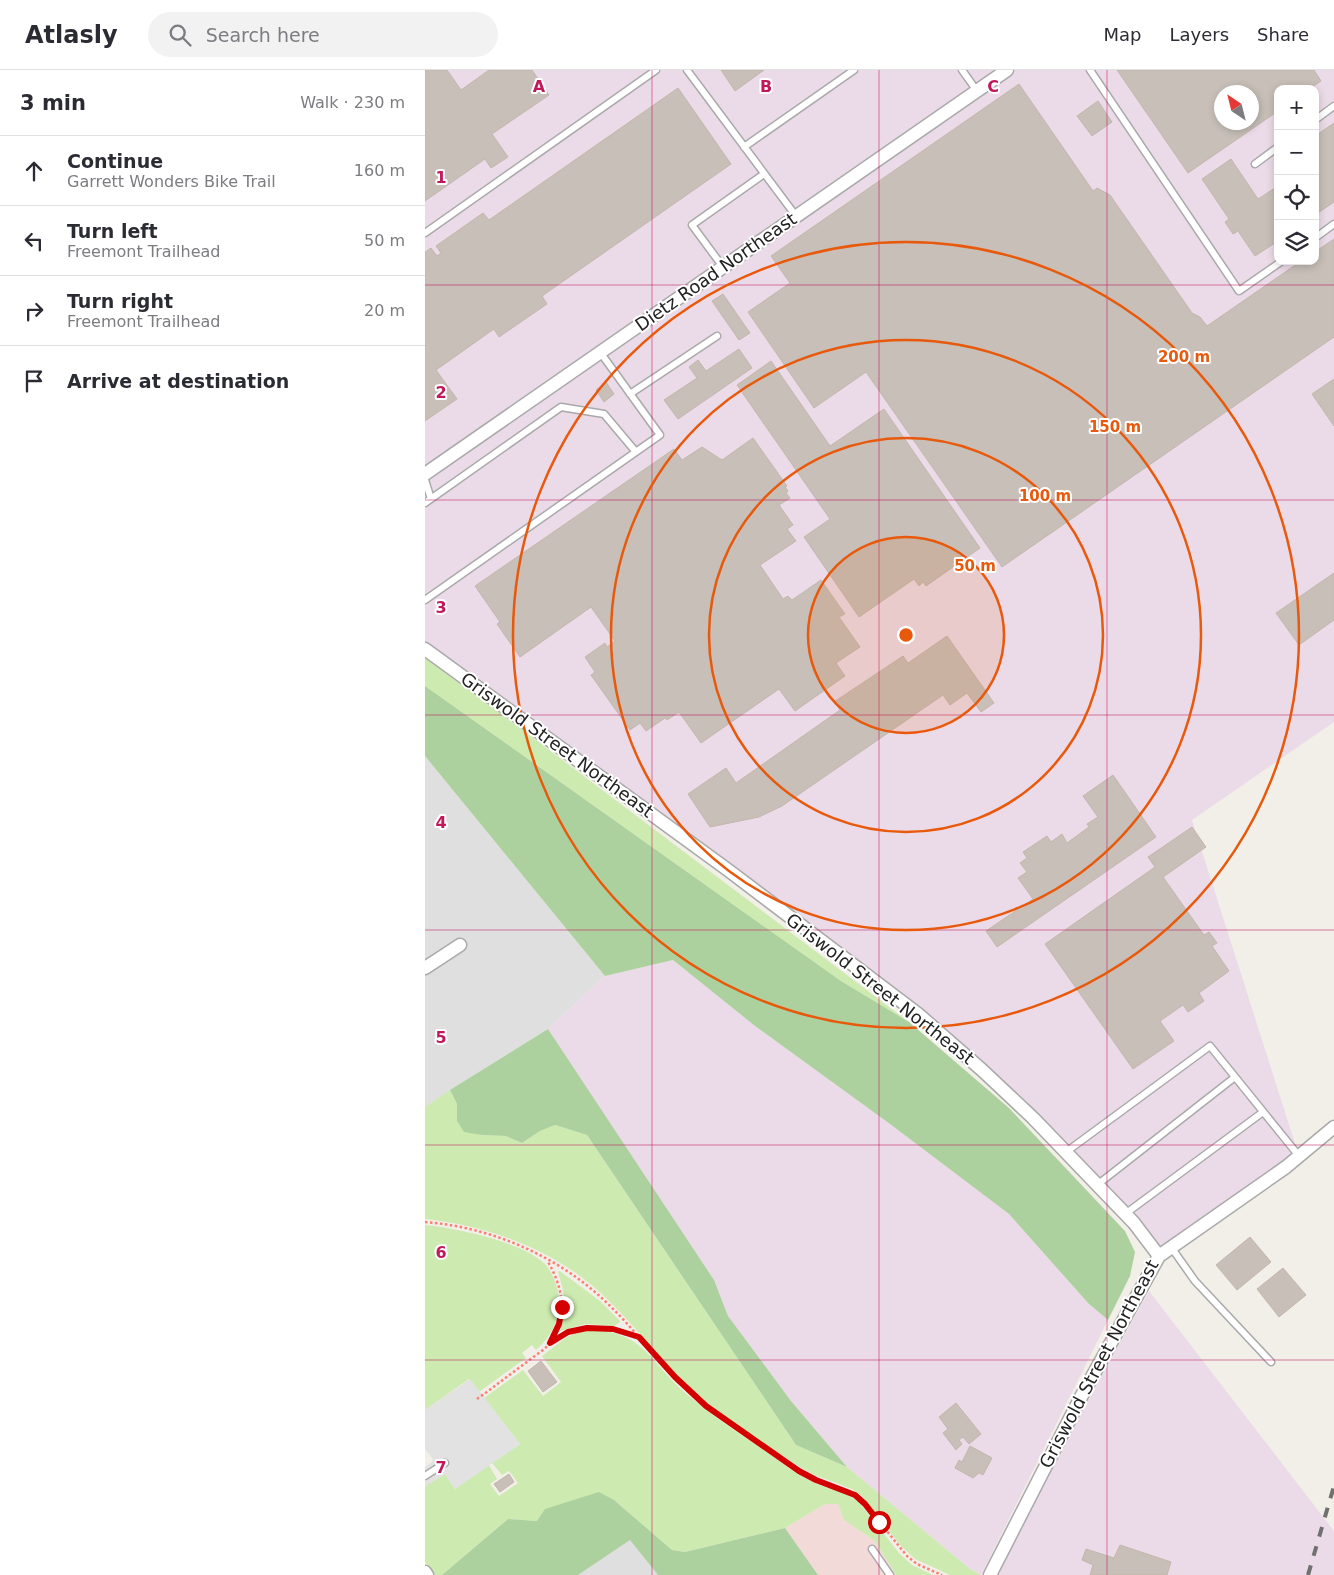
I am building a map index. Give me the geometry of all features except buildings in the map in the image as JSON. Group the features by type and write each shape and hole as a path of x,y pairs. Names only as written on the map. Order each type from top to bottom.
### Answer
{"street":[{"name":"Dietz Road Northeast","path":"425,474 1007,70"},
{"name":"Griswold Street Northeast","path":"425,648 735,876 918,1014 1033,1118 1125,1214 1159,1256 1081,1397 990,1575"},
{"path":"425,968 460,945"},
{"path":"1159,1256 1299,1156 1334,1127"}],"lane":[{"path":"642,70 647,76"},
{"path":"425,233 656,70"},
{"path":"687,70 796,216"},
{"path":"744,148 854,70"},
{"path":"962,70 977,91"},
{"path":"1090,70 1239,292 1276,265"},
{"path":"1319,117 1334,106"},
{"path":"1255,164 1274,150"},
{"path":"723,267 692,225 763,174"},
{"path":"1319,235 1334,224"},
{"path":"630,394 717,336"},
{"path":"425,600 660,435 600,352"},
{"path":"425,480 428,501 561,407 604,414 636,452"},
{"path":"1066,1152 1210,1046 1299,1156"},
{"path":"1097,1185 1235,1077"},
{"path":"1125,1214 1263,1112"},
{"path":"1171,1247 1195,1281 1271,1362"},
{"path":"425,1476 445,1463"},
{"path":"871,1549 889,1575"}],"path":[{"path":"425,1222 463,1227 499,1238 547,1260 579,1279 606,1301 675,1377 706,1406 799,1471 816,1480 855,1495 865,1504 907,1556 917,1564 942,1575"},
{"path":"547,1260 556,1275 561,1291 562,1307 559,1324 550,1343"},
{"path":"477,1399 550,1343 568,1332 587,1328 613,1329 639,1337"}],"shaded area":[{"path":"425,70 1334,70 1334,722 1192,820 1299,1156 1159,1256 982,1070 425,649"},
{"path":"425,756 605,976 548,1029 425,1107"},
{"path":"673,960 755,1026 890,1124 1009,1214 1088,1303 1108,1320 981,1575 970,1569 847,1467 791,1401 728,1316 714,1280 548,1029 605,976"},
{"path":"1149,1291 1334,1531 1334,1575 991,1575"},
{"path":"470,1379 520,1444 455,1489 445,1474 425,1486 425,1467 433,1459 425,1449 425,1410"},
{"path":"825,1504 838,1504 844,1520 875,1541 896,1575 818,1575 785,1528"},
{"path":"630,1539 658,1575 578,1575"}],"green space":[{"path":"425,656 909,1022 841,981 425,686"},
{"path":"425,686 841,981 909,1022 1009,1108 1125,1231 1135,1252 1130,1276 1108,1320 1088,1303 1009,1214 890,1124 755,1026 673,960 605,976 425,756"},
{"path":"548,1029 714,1280 728,1316 791,1401 847,1467 796,1445 587,1135 555,1125 540,1131 522,1143 506,1136 464,1132 457,1121 457,1104 450,1090"},
{"path":"450,1090 457,1104 457,1121 482,1135 506,1136 522,1143 540,1131 555,1125 587,1135 796,1445 847,1467 970,1569 981,1575 950,1575 915,1559 901,1546 862,1496 852,1489 815,1475 800,1467 707,1403 683,1381 606,1298 567,1267 522,1243 499,1235 450,1222 425,1219 425,1107"},
{"path":"425,1225 488,1237 535,1256 551,1272 557,1288 559,1310 555,1323 545,1340 536,1350 532,1345 522,1353 526,1358 479,1392 469,1379 425,1410"},
{"path":"560,1271 600,1301 620,1321 619,1323 614,1326 585,1324 560,1331 565,1306 558,1272"},
{"path":"586,1330 606,1331 634,1342 645,1350 688,1395 724,1423 801,1476 859,1502 899,1553 912,1565 933,1575 896,1575 875,1541 844,1520 838,1504 825,1504 785,1528 685,1552 672,1550 614,1500 537,1521 508,1519 442,1575 434,1575 425,1562 425,1486 445,1474 455,1489 489,1465 497,1479 490,1484 499,1496 518,1483 509,1471 502,1475 492,1463 520,1444 484,1398 523,1370 543,1396 561,1382 542,1356 567,1337"},
{"path":"599,1492 614,1500 672,1550 685,1552 785,1528 818,1575 658,1575 630,1540 578,1575 442,1575 508,1519 537,1521 545,1509"}],"railway":[{"path":"1308,1575 1334,1486"}],"route":[{"path":"562,1307 559,1324 550,1343 568,1332 587,1328 613,1329 639,1337 690,1393 706,1406 799,1471 816,1480 855,1495 879,1522"}]}
